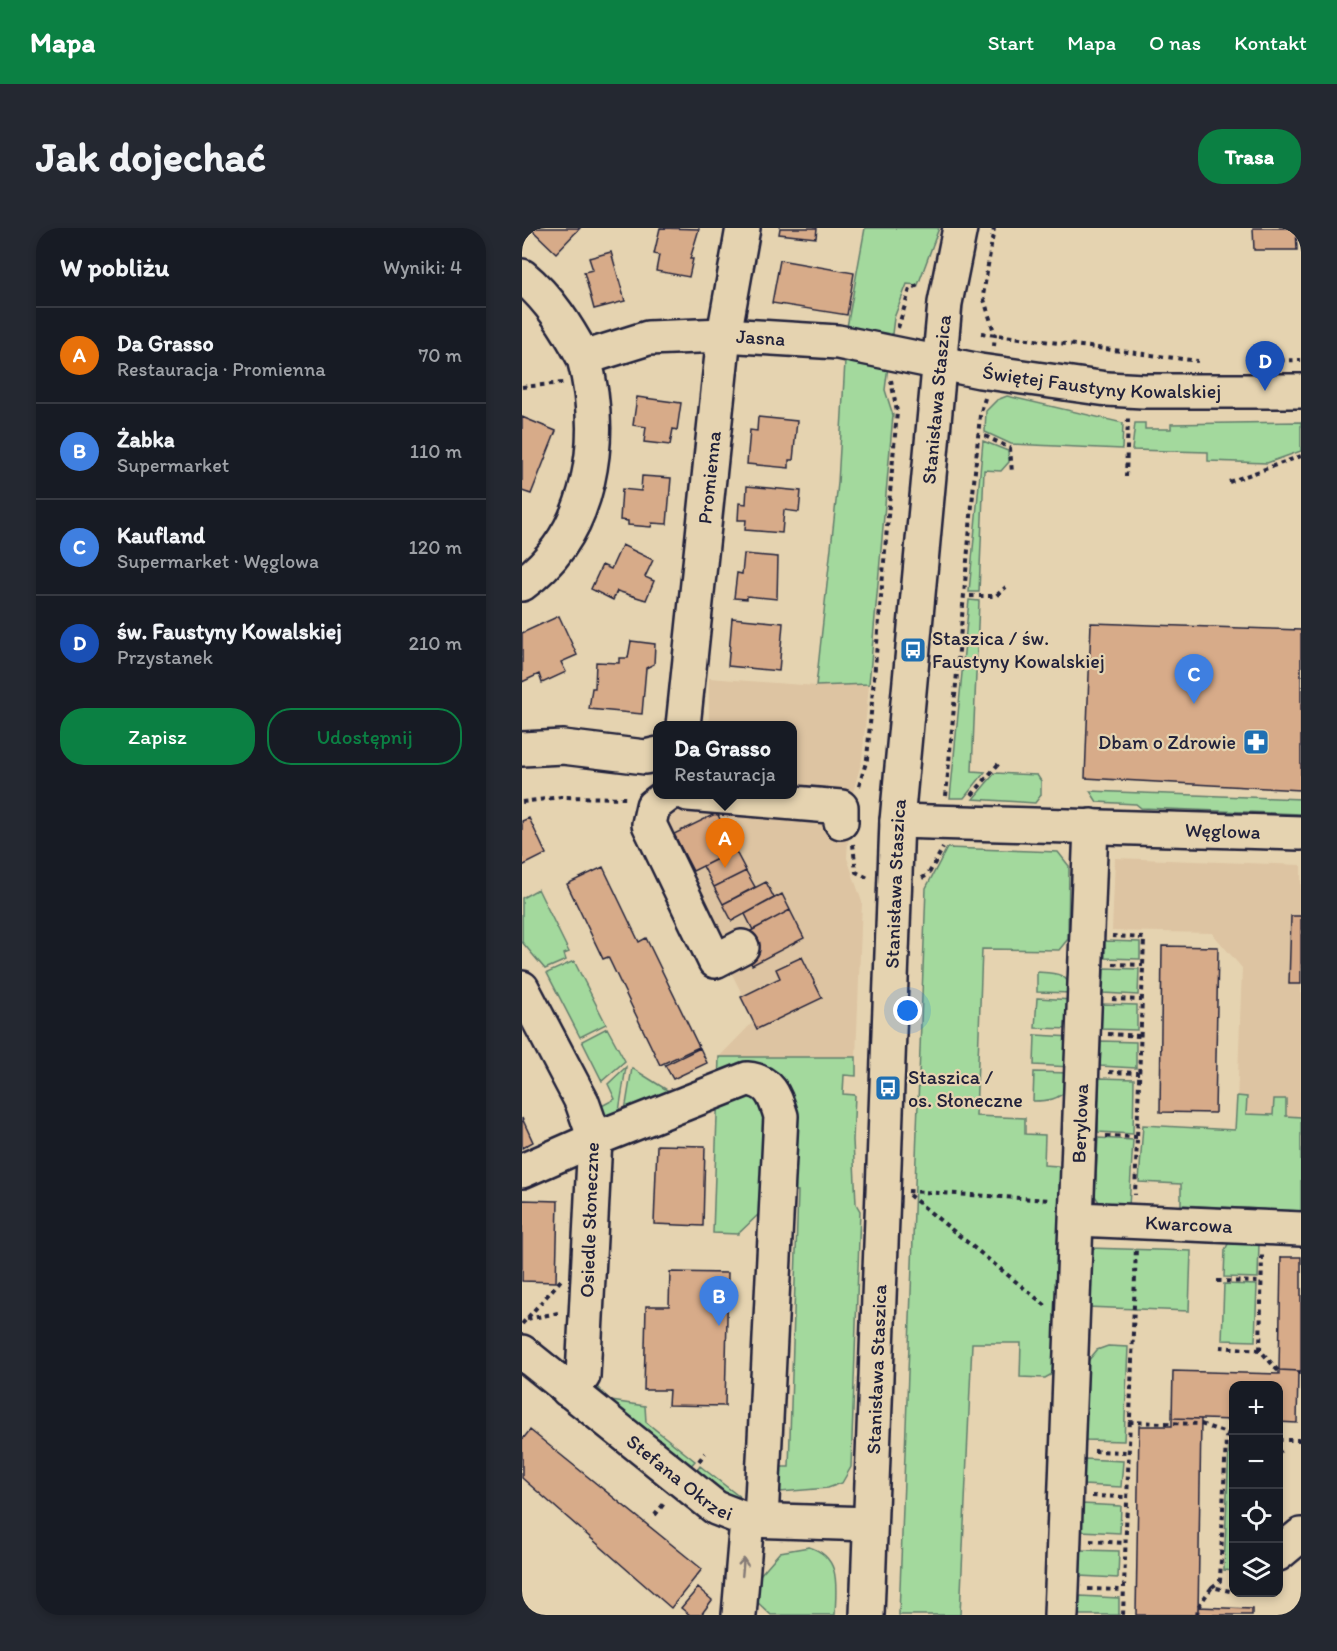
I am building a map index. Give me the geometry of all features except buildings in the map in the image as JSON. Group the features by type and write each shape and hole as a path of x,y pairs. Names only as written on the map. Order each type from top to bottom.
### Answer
{"street":[{"name":"Promienna","path":"684,721 724,335 743,228"},
{"name":"Stanisława Staszica","path":"867,1615 897,821 945,303 960,228"},
{"path":"522,276 546,297 558,314 587,369 595,424 593,465 580,506 558,547 522,584"},
{"name":"Jasna","path":"587,369 648,338 724,335 838,342 939,362"},
{"name":"Świętej Faustyny Kowalskiej","path":"939,362 980,371 1107,389 1301,391"},
{"path":"522,749 563,747 645,757 653,754"},
{"path":"666,799 653,806 649,824 715,961 742,947"},
{"path":"718,799 841,807 850,818"},
{"path":"897,821 1091,826"},
{"name":"Węglowa","path":"1091,826 1301,833"},
{"name":"Berylowa","path":"1061,1615 1091,826"},
{"name":"Osiedle Słoneczne","path":"522,988 582,1102 595,1139 583,1376 568,1389"},
{"path":"522,1171 595,1139 747,1079 764,1083 772,1090 781,1116 754,1520 740,1615"},
{"name":"Kwarcowa","path":"1077,1210 1135,1222 1301,1228"},
{"name":"Stefana Okrzei","path":"522,1352 716,1508 754,1520 870,1524"},
{"path":"1283,1550 1301,1535"}],"path":[{"path":"993,350 995,335 983,296 994,228"},
{"path":"897,336 899,319 910,289 918,285"},
{"path":"981,333 1208,362"},
{"path":"1246,361 1301,360"},
{"path":"866,879 856,872 850,818 867,759 896,435 897,412 891,390 892,368"},
{"path":"522,387 587,369"},
{"path":"946,801 980,415 986,397"},
{"path":"1126,477 1128,418"},
{"path":"985,436 1010,448 1012,473"},
{"path":"1228,482 1301,456"},
{"path":"970,596 996,596 1006,587"},
{"path":"965,802 1000,762"},
{"path":"522,802 561,797 653,796"},
{"path":"918,880 928,875 943,845"},
{"path":"1101,936 1144,938 1137,1137 1135,1309 1123,1615"},
{"path":"1111,964 1143,965"},
{"path":"1110,999 1142,1000"},
{"path":"1098,1034 1141,1036"},
{"path":"1107,1072 1139,1073"},
{"path":"1105,1136 1137,1137"},
{"path":"1072,1327 904,1191 1077,1210"},
{"path":"1263,1251 1260,1350 1279,1372"},
{"path":"522,1324 562,1277"},
{"path":"1217,1281 1262,1282"},
{"path":"527,1319 568,1311"},
{"path":"1220,1347 1260,1350"},
{"path":"1130,1422 1202,1424 1229,1435"},
{"path":"1197,1615 1198,1608 1212,1587 1220,1581 1226,1438 1229,1437"},
{"path":"1283,1440 1301,1440"},
{"path":"1093,1451 1129,1452"},
{"path":"698,1462 705,1453"},
{"path":"655,1515 672,1494"},
{"path":"1091,1496 1127,1497"},
{"path":"1087,1541 1126,1543"},
{"path":"1212,1587 1229,1591"},
{"path":"1085,1589 1124,1590"}],"shaded area":[{"path":"709,678 816,686 869,684 862,760 850,803 847,858 862,902 856,1057 719,1057 755,1020 655,820 694,799 797,799 797,721 709,721"},
{"path":"1115,858 1301,865 1301,1211 1181,1205 1184,1128 1236,1130 1242,968 1212,933 1112,931"}],"green space":[{"path":"865,228 939,228 918,285 907,284 894,318 885,390 893,415 869,684 816,686 838,483 847,327"},
{"path":"1007,396 1123,423 1122,449 1011,444 985,432 986,411 997,400"},
{"path":"1301,422 1301,451 1267,463 1208,461 1208,452 1132,450 1135,423 1145,423 1145,429 1171,429 1171,424"},
{"path":"983,441 1008,451 1009,462 1001,471 984,470 979,592 969,592"},
{"path":"969,600 979,601 972,771 985,772 964,798 950,798"},
{"path":"995,773 1037,775 1041,781 1041,795 1035,803 973,799"},
{"path":"1090,791 1301,799 1301,814 1141,808 1136,804 1097,802"},
{"path":"947,848 1058,852 1069,866 1068,939 1059,950 982,949 976,1116 1025,1118 1025,1134 1045,1135 1044,1165 1058,1166 1063,1179 1054,1373 1045,1378 1020,1377 1021,1343 972,1343 960,1615 899,1615 926,888"},
{"path":"538,889 569,952 564,954 566,960 545,969 522,942 522,898"},
{"path":"1105,941 1140,942 1140,959 1105,958"},
{"path":"574,961 606,1024 580,1037 547,973"},
{"path":"1104,968 1139,969 1138,995 1103,993"},
{"path":"1037,972 1064,977 1073,993 1037,992"},
{"path":"1037,998 1074,1000 1072,1029 1035,1028"},
{"path":"1102,1004 1137,1005 1137,1030 1101,1029"},
{"path":"607,1028 625,1061 602,1081 582,1041"},
{"path":"1035,1035 1073,1037 1071,1067 1034,1065"},
{"path":"1101,1041 1136,1042 1136,1068 1100,1066"},
{"path":"719,1057 856,1057 856,1076 844,1075 843,1094 855,1095 853,1140 856,1204 860,1211 851,1467 842,1483 828,1488 780,1492 774,1486 775,1467 789,1467 798,1191 784,1190 738,1234 713,1233"},
{"path":"626,1067 617,1124 613,1125 596,1109 615,1099 608,1084"},
{"path":"632,1068 675,1095 624,1117"},
{"path":"1034,1072 1069,1073 1069,1088 1052,1099 1033,1101"},
{"path":"1099,1078 1134,1079 1133,1134 1098,1132"},
{"path":"1237,1096 1247,1097 1246,1114 1273,1115 1274,1099 1286,1099 1286,1116 1301,1117 1301,1211 1181,1205 1181,1184 1139,1182 1143,1125 1235,1130"},
{"path":"1098,1138 1133,1140 1129,1207 1101,1205 1095,1196"},
{"path":"1229,1242 1259,1243 1258,1278 1224,1277 1225,1250"},
{"path":"1088,1248 1191,1251 1189,1311 1086,1307"},
{"path":"1224,1284 1257,1285 1255,1341 1222,1340"},
{"path":"1108,1346 1128,1347 1124,1441 1085,1440 1088,1361 1097,1350"},
{"path":"590,1380 611,1401 645,1406 646,1422 695,1461 686,1471 577,1387"},
{"path":"1229,1446 1229,1570 1224,1570"},
{"path":"1084,1459 1123,1461 1121,1487 1083,1485"},
{"path":"700,1466 741,1498 739,1503 693,1476"},
{"path":"1082,1504 1121,1506 1120,1533 1081,1531"},
{"path":"809,1547 820,1552 832,1566 836,1584 835,1615 771,1615 753,1598 754,1582 780,1552"},
{"path":"1081,1550 1119,1551 1118,1578 1079,1576"},
{"path":"1080,1596 1119,1598 1119,1615 1079,1615"}],"place":[{"name":"św. Faustyny Kowalskiej","path":"1265,391"},
{"name":"Staszica / św. Faustyny Kowalskiej","path":"913,650"},
{"name":"Kaufland","path":"1194,704"},
{"name":"Dbam o Zdrowie","path":"1256,742"},
{"name":"Da Grasso","path":"725,868"},
{"name":"Staszica / os. Słoneczne","path":"888,1088"},
{"name":"Żabka","path":"719,1326"}]}
